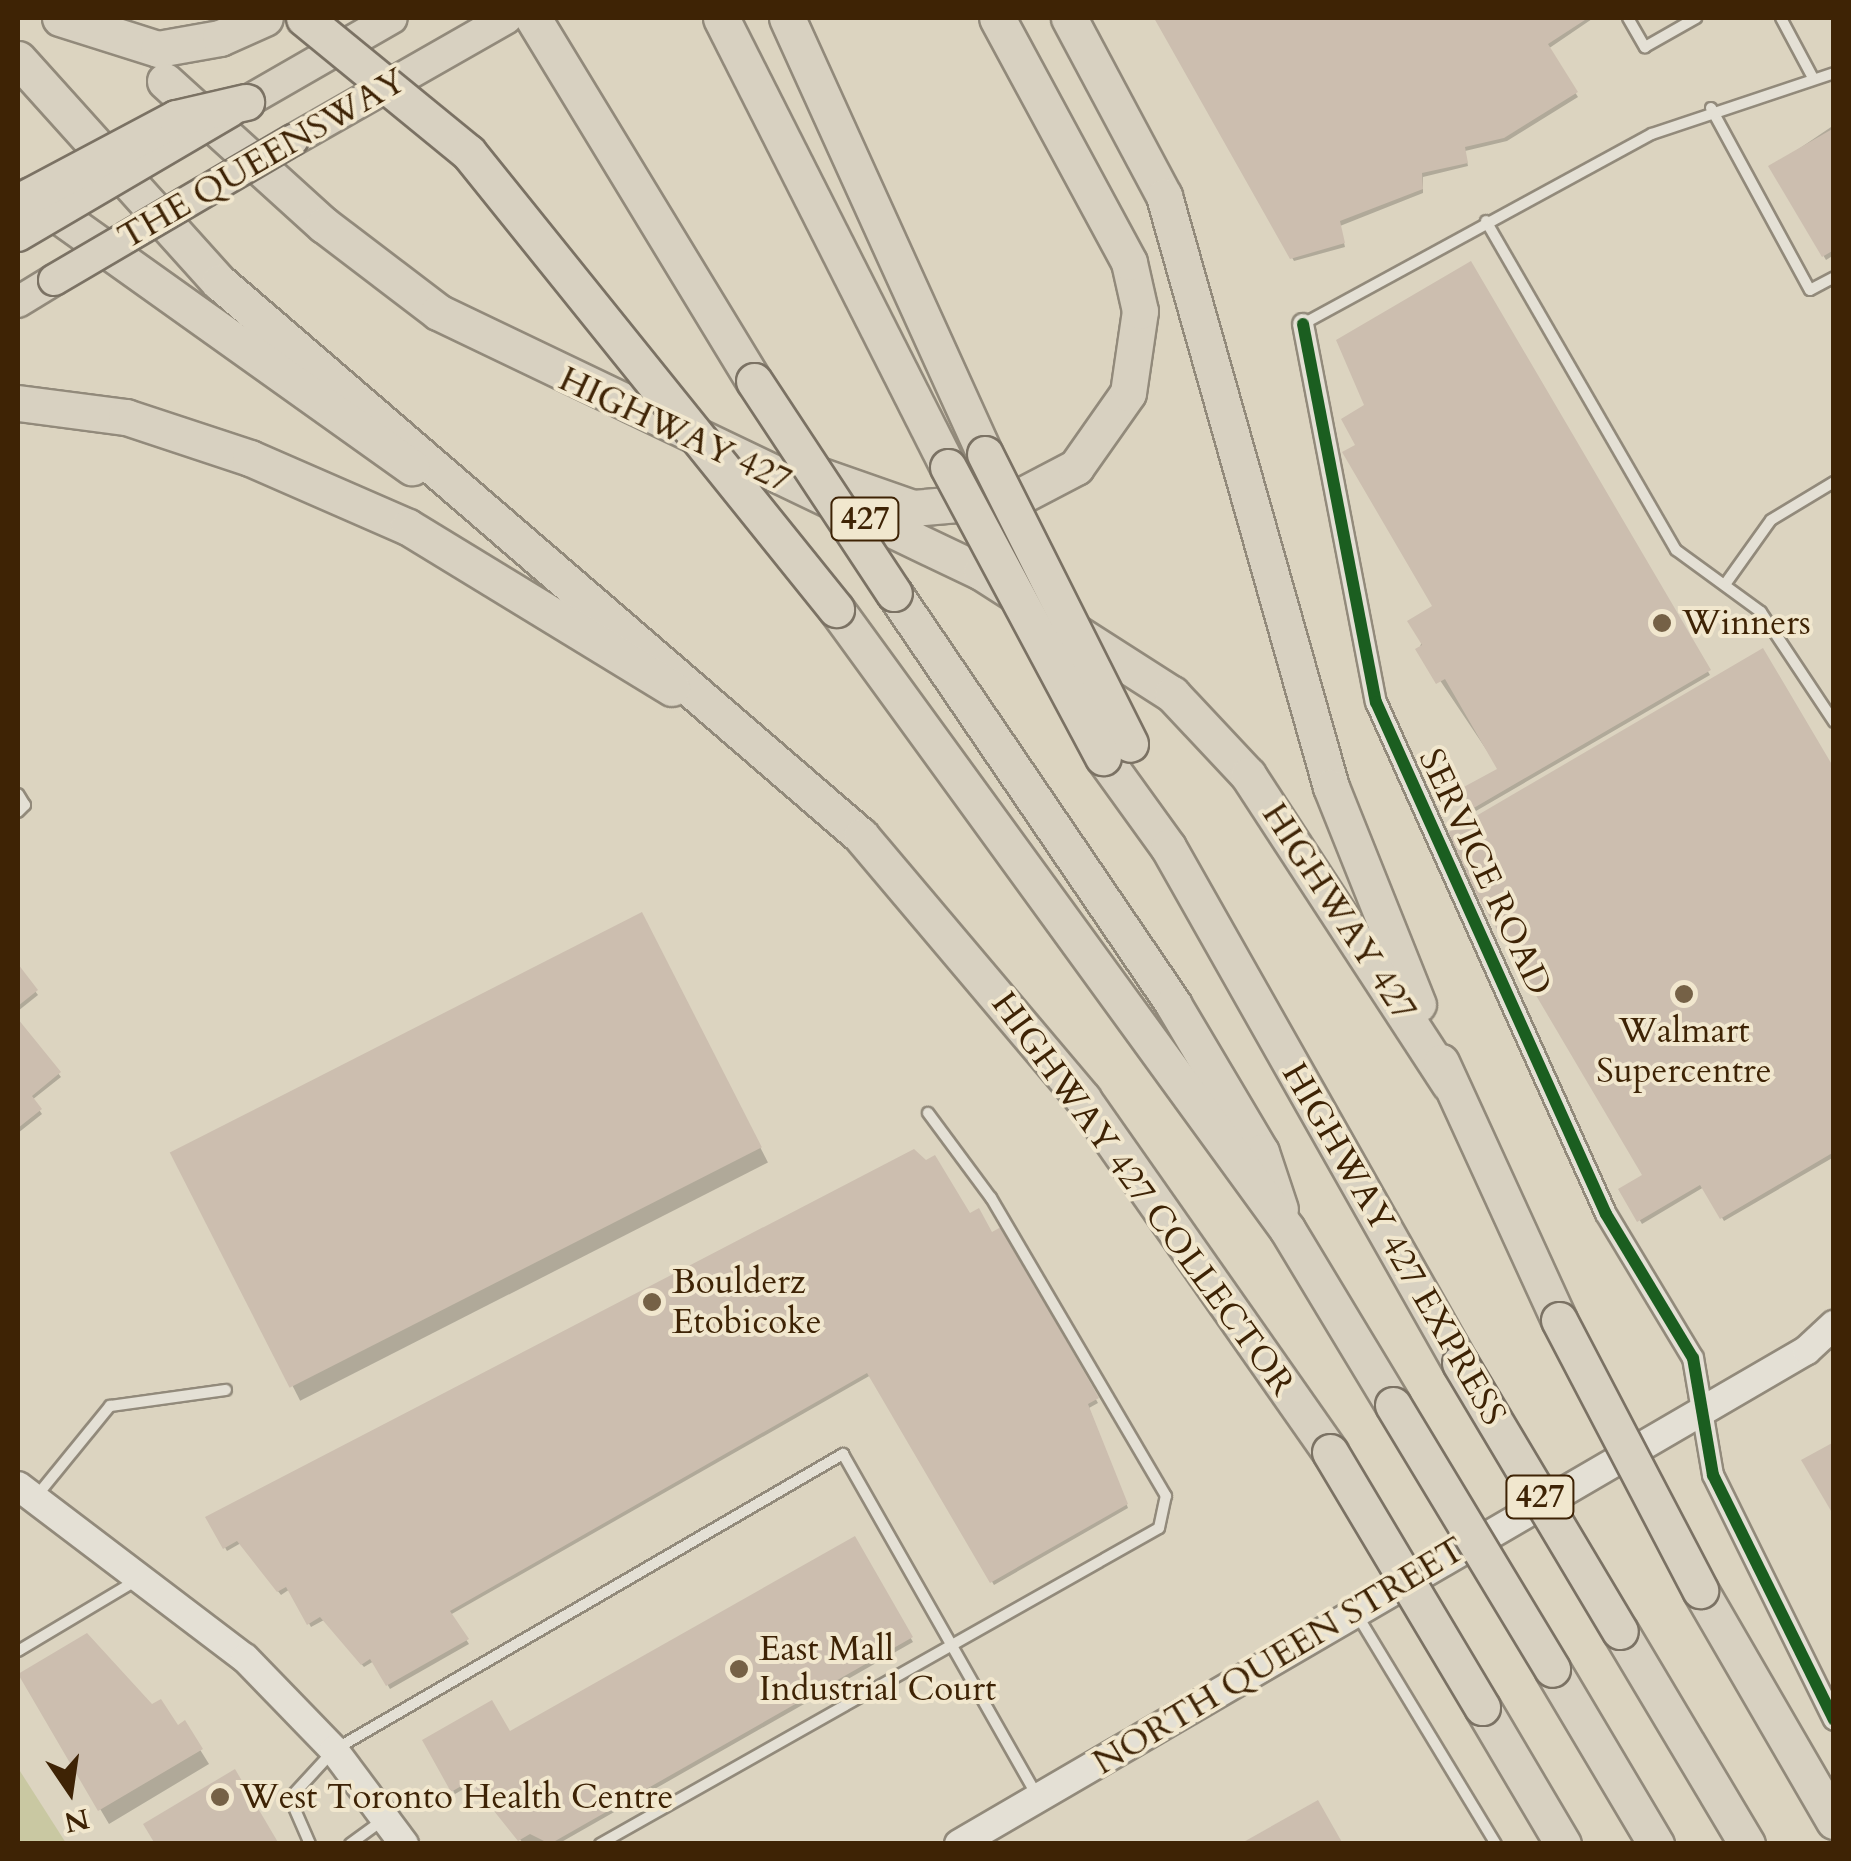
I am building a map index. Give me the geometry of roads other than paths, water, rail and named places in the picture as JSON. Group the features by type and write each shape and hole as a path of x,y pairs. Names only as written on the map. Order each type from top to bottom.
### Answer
{"highway":[{"path":"60,18 114,41 179,48 265,18"},
{"path":"304,18 468,152 836,609 1287,1229"},
{"path":"533,18 588,116 754,381 1173,1004 1261,1152 1287,1229"},
{"path":"787,18 986,454 1116,751"},
{"path":"609,401 913,508 1014,499 1076,466 1128,393 1137,290 1094,184 996,18"},
{"path":"1069,18 1164,196 1331,787 1449,1083"},
{"path":"728,32 948,467 1116,751"},
{"path":"18,59 218,282 578,585"},
{"name":"HIGHWAY 427","path":"165,80 378,270 609,401 980,572 1172,694 1259,791 1449,1083"},
{"path":"18,202 176,118 246,102"},
{"path":"18,186 578,585"},
{"path":"18,403 126,416 408,527 770,750"},
{"name":"HIGHWAY 427 COLLECTOR","path":"578,585 770,750 932,915 1083,1099 1330,1452 1563,1844"},
{"name":"HIGHWAY 427 EXPRESS","path":"1116,751 1460,1364 1747,1844"},
{"name":"427","path":"1449,1083 1558,1320 1700,1590 1834,1821"},
{"name":"427","path":"1287,1229 1656,1844"}],"main road":[{"name":"THE QUEENSWAY","path":"18,236 392,18"},
{"name":"THE QUEENSWAY","path":"18,302 507,18"},
{"name":"NORTH QUEEN STREET","path":"959,1844 1696,1414 1820,1346 1834,1325"},
{"path":"26,1492 142,1576 245,1658 334,1750 404,1844"}],"street":[{"name":"SERVICE ROAD","path":"1303,324 1376,702 1606,1214 1694,1358 1696,1414 1713,1474 1834,1720"}],"lane":[{"path":"1628,18 1645,47 1696,18"},
{"path":"1781,18 1813,78"},
{"path":"1303,324 1486,221 1711,108 1834,73"},
{"path":"1711,108 1810,290 1834,276"},
{"path":"1486,221 1676,550 1697,572 1726,583 1777,629 1834,722"},
{"path":"1726,583 1771,520 1834,482"},
{"path":"18,794 25,805 18,812"},
{"path":"600,1844 1159,1528 1166,1496 991,1198 928,1114"},
{"path":"26,1492 110,1406 226,1390"},
{"path":"310,1844 290,1798 334,1750 843,1454 956,1646 1038,1798"},
{"path":"18,1651 142,1576"},
{"path":"1355,1612 1496,1844"},
{"path":"350,1844 387,1818"}],"place":[{"name":"Winners","path":"1662,623"},
{"name":"Walmart Supercentre","path":"1684,994"},
{"name":"Boulderz Etobicoke","path":"652,1302"},
{"name":"East Mall Industrial Court","path":"739,1669"},
{"name":"West Toronto Health Centre","path":"220,1797"}]}
